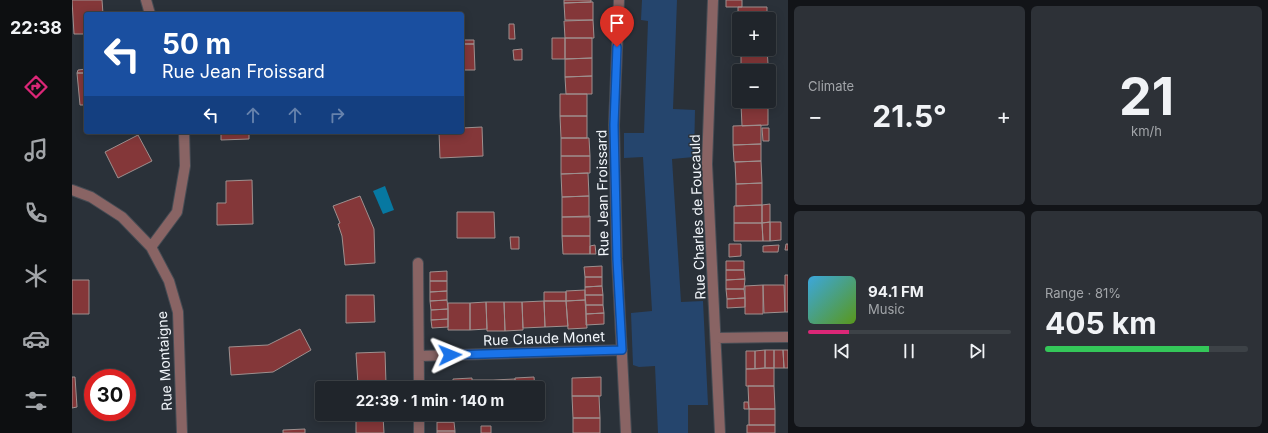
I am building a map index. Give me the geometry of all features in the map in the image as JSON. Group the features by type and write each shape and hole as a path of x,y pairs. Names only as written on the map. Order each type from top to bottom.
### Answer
{"street":[{"path":"146,0 149,12"},
{"name":"Rue Jean Froissard","path":"619,0 614,125 617,259 626,433"},
{"name":"Rue Charles de Foucauld","path":"713,0 707,164 720,433"},
{"path":"151,247 177,212 185,166 184,134"},
{"name":"Rue Montaigne","path":"72,190 91,197 122,217 151,247 169,281 178,312 182,433"},
{"path":"418,263 419,381"},
{"path":"716,338 788,337"},
{"name":"Rue Claude Monet","path":"419,356 622,350"},
{"path":"419,421 419,433"}],"shaded area":[{"path":"642,0 677,0 673,109 695,110 694,157 672,159 681,302 703,301 708,405 688,405 688,433 658,433 655,366 639,367 633,365 631,313 652,311 643,157 624,158 624,133 644,133 648,21 641,20"},
{"path":"385,186 394,210 383,214 373,191"}],"building":[{"path":"72,0 102,0 103,12 84,12 84,34 74,34"},
{"path":"564,0 591,0 591,2 564,3"},
{"path":"726,0 742,0 742,7 726,7"},
{"path":"593,2 593,20 565,20 564,3"},
{"path":"738,7 767,7 767,12 738,12"},
{"path":"593,20 594,38 565,38 564,21"},
{"path":"509,24 514,24 515,39 509,39"},
{"path":"552,38 565,38 565,59 552,59"},
{"path":"565,38 592,38 592,58 565,59"},
{"path":"464,40 474,40 474,44 464,44"},
{"path":"464,44 474,44 475,70 464,70"},
{"path":"522,49 522,60 514,60 513,50"},
{"path":"741,56 767,56 768,64 741,64"},
{"path":"592,58 592,76 565,77 565,59"},
{"path":"84,69 84,73 77,73 78,70"},
{"path":"77,73 84,73 84,105 80,105"},
{"path":"592,76 592,94 566,94 565,77"},
{"path":"560,94 587,94 587,116 560,116"},
{"path":"741,108 768,108 768,125 742,126"},
{"path":"560,116 587,116 587,138 561,138"},
{"path":"761,125 761,144 733,145 733,126"},
{"path":"482,127 483,156 440,158 439,134 464,134 464,128"},
{"path":"762,128 769,128 769,141 763,141"},
{"path":"221,134 249,134 249,139 221,140"},
{"path":"138,135 152,161 118,178 105,152"},
{"path":"561,138 589,138 590,156 561,156"},
{"path":"761,144 761,161 734,162 733,145"},
{"path":"561,156 590,156 590,173 561,174"},
{"path":"761,161 762,183 736,184 735,162"},
{"path":"588,173 589,196 562,197 561,174"},
{"path":"252,180 253,224 217,225 217,203 226,203 226,181"},
{"path":"762,183 762,205 736,206 736,184"},
{"path":"360,196 374,229 375,263 345,265 342,236 338,224 340,223 333,206"},
{"path":"589,196 589,217 562,217 562,197"},
{"path":"770,204 770,222 762,223 762,205"},
{"path":"762,205 762,223 734,223 734,206"},
{"path":"457,212 494,212 495,238 457,238"},
{"path":"590,216 590,236 562,236 562,217"},
{"path":"770,222 770,241 763,241 762,223"},
{"path":"770,222 781,222 781,240 770,241"},
{"path":"734,223 762,223 763,241 734,241"},
{"path":"562,236 590,236 590,254 563,254"},
{"path":"510,237 519,237 519,249 511,249"},
{"path":"729,244 741,244 741,256 729,257"},
{"path":"786,244 788,244 788,250 785,250"},
{"path":"595,245 596,254 590,254 590,246"},
{"path":"779,245 778,252 763,252 763,246"},
{"path":"726,261 744,261 744,270 726,270"},
{"path":"602,266 602,277 585,277 584,267"},
{"path":"726,270 744,270 745,279 726,280"},
{"path":"447,271 447,281 430,281 430,272"},
{"path":"785,275 788,275 788,312 785,312"},
{"path":"585,277 602,277 602,286 585,287"},
{"path":"745,279 744,289 726,289 726,280"},
{"path":"72,280 89,280 89,314 72,314"},
{"path":"430,281 447,281 447,291 430,292"},
{"path":"763,285 784,285 785,312 764,313"},
{"path":"763,285 763,314 745,314 745,286"},
{"path":"602,286 603,295 585,295 585,287"},
{"path":"726,289 744,289 745,298 727,299"},
{"path":"585,290 585,300 566,301 566,291"},
{"path":"447,291 447,300 430,301 430,292"},
{"path":"544,292 566,292 566,301 544,301"},
{"path":"346,295 374,295 375,322 346,323"},
{"path":"585,295 603,295 603,305 586,305"},
{"path":"745,298 745,307 727,308 727,299"},
{"path":"447,300 448,309 431,310 430,301"},
{"path":"585,300 587,328 568,329 566,301"},
{"path":"544,301 566,301 568,326 545,327"},
{"path":"544,301 545,327 523,328 522,302"},
{"path":"486,302 504,302 505,331 487,331"},
{"path":"486,302 487,329 470,330 470,303"},
{"path":"504,302 522,302 523,330 505,331"},
{"path":"448,303 470,303 470,330 448,330"},
{"path":"586,305 603,305 604,313 586,314"},
{"path":"448,309 448,319 431,320 431,310"},
{"path":"604,313 604,324 586,325 586,314"},
{"path":"448,319 448,327 432,328 431,320"},
{"path":"300,329 311,350 273,372 231,375 229,347 268,345"},
{"path":"765,350 774,350 774,368 765,368"},
{"path":"765,350 765,368 755,369 755,351"},
{"path":"774,350 783,350 784,368 774,368"},
{"path":"783,350 788,350 788,368 784,368"},
{"path":"746,351 755,351 755,369 746,369"},
{"path":"385,352 386,381 358,381 356,353"},
{"path":"774,368 774,386 746,386 746,369"},
{"path":"72,377 75,377 77,407 72,408"},
{"path":"534,377 534,381 515,381 515,378"},
{"path":"601,377 601,396 572,396 572,378"},
{"path":"472,378 472,381 453,381 453,379"},
{"path":"515,379 515,381 493,381"},
{"path":"472,380 493,380 493,381"},
{"path":"748,386 774,386 775,409 749,409"},
{"path":"572,396 599,396 600,418 573,418"},
{"path":"744,402 748,402 749,409 744,409"},
{"path":"749,409 775,409 775,425 749,425"},
{"path":"573,418 600,418 600,433 573,433"},
{"path":"356,421 383,421 384,433 356,433"},
{"path":"437,421 454,421 454,422"},
{"path":"437,422 454,422 455,431 437,431"},
{"path":"747,425 775,425 775,433 747,433"},
{"path":"481,426 491,426 491,433 481,433"},
{"path":"305,429 305,433 283,433 283,430"},
{"path":"437,431 455,431 455,433 437,433"}],"route":[{"path":"450,355 622,350 617,259 614,125 617,47"}]}
